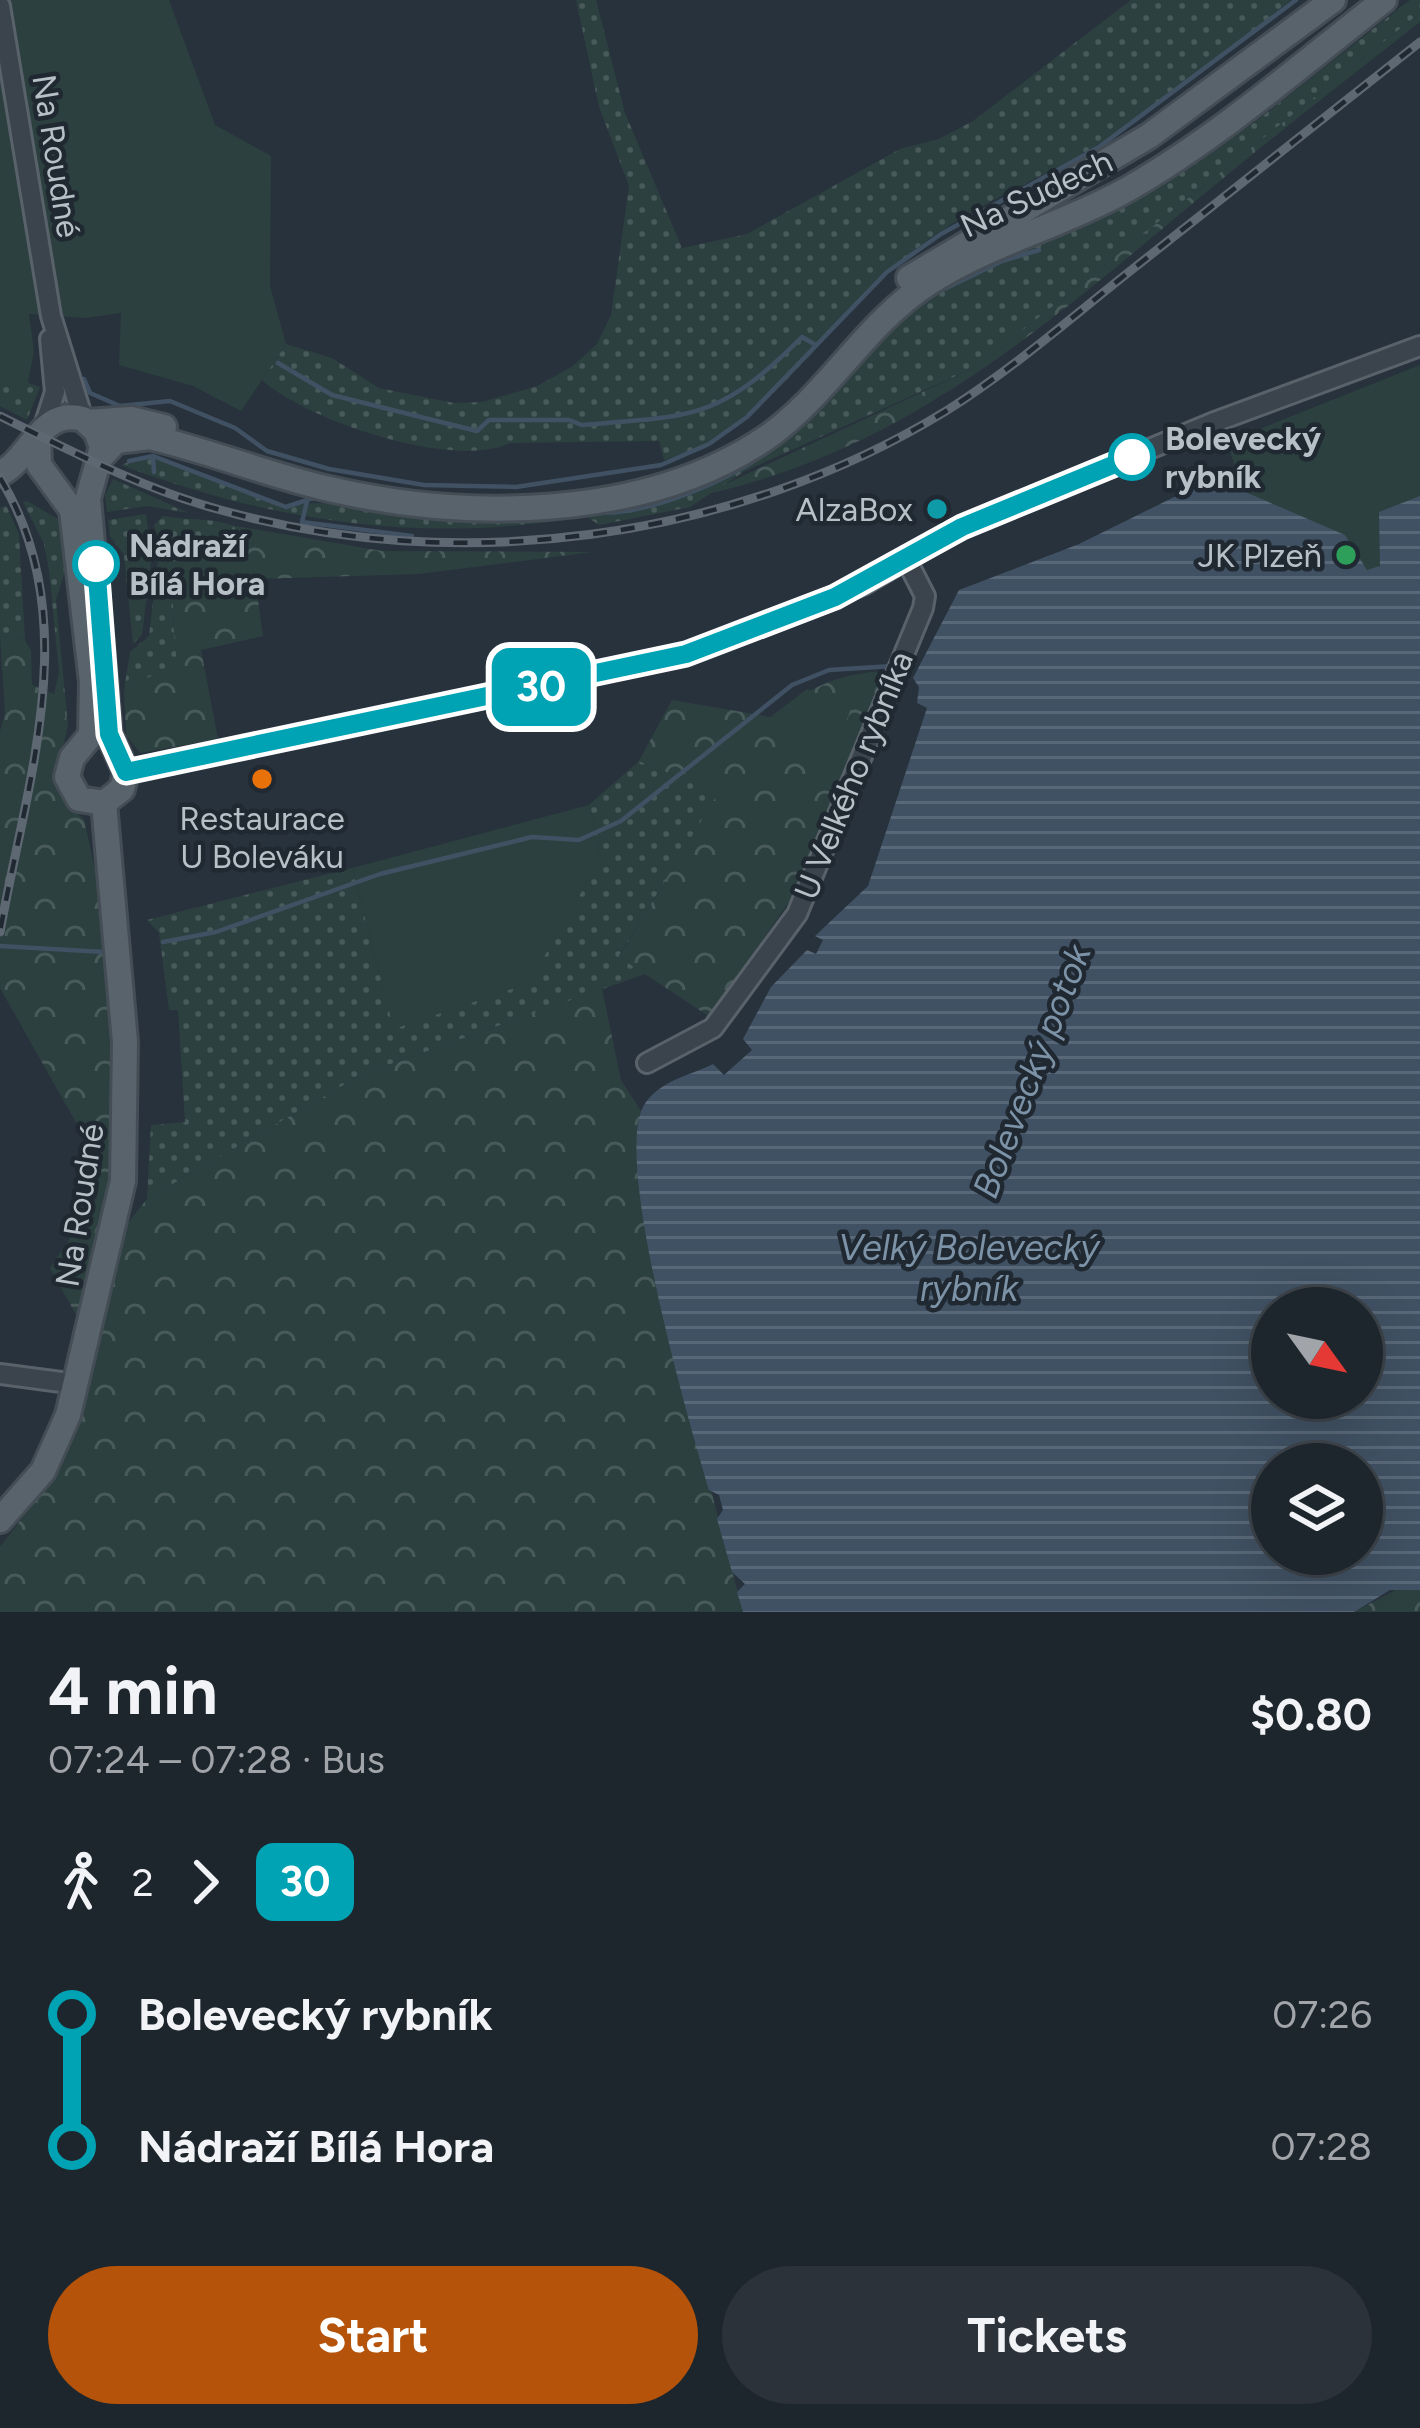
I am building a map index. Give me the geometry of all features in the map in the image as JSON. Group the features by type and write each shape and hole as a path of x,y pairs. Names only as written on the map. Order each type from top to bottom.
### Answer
{"main road":[{"name":"Na Sudech","path":"730,458 868,313 913,274 1104,165 1333,0"},
{"name":"Na Sudech","path":"98,464 116,441 141,436 348,494 480,508 628,492 686,478 730,458 791,418 911,295 962,264 1129,188 1236,116 1384,0"},
{"path":"0,474 20,460 41,431 66,416 85,421"},
{"name":"Na Sudech","path":"85,421 146,421 214,453"},
{"name":"Na Roudné","path":"85,421 99,436 98,464 88,498 109,734 121,762"},
{"name":"Na Roudné","path":"0,1520 44,1471 76,1384 113,1234 127,1136 125,1042 104,803 79,799 68,783 69,764 91,735 93,710 79,551 70,504 37,460 41,431"},
{"path":"0,490 50,477 70,482 98,464"},
{"path":"81,749 101,745 121,762 119,794 104,803"}],"street":[{"name":"Na Roudné","path":"0,6 51,316 55,392 41,431"},
{"name":"Na Roudné","path":"51,316 85,421"},
{"path":"121,762 663,661 805,610 909,564 962,527 1212,423 1420,346"},
{"name":"U Velkého rybníka","path":"647,1063 712,1028 797,914 925,596 909,564"},
{"path":"0,1374 76,1384"}],"green space":[{"path":"0,0 169,0 215,125 271,156 270,286 286,344 241,411 193,386 119,365 121,313 85,318 29,314 34,351 27,387 0,373"},
{"path":"576,0 596,0 625,113 682,248 747,234 900,149 939,139 973,121 1131,0 1291,0 1120,131 933,236 882,279 797,370 736,424 664,460 659,441 510,443 485,450 419,446 312,411 262,380 286,344 332,358 379,388 454,403 482,402 537,386 573,366 597,344 611,315 629,186 599,107"},
{"path":"1410,0 1420,0 1420,13 978,366 745,471 690,507 599,525 586,516 467,528 408,528 292,514 121,465 140,458 162,460 285,509 335,504 451,521 550,518 679,493 745,461 903,314 960,280 1109,213 1174,177 1278,104"},
{"path":"1420,13 1420,22 1084,293 968,379 842,449 702,495 978,366"},
{"name":"JK Plzeň","path":"1420,365 1420,619 1243,491 1227,442"},
{"path":"0,373 40,387 27,420 0,406"},
{"path":"113,479 189,513 147,506 107,512 105,495"},
{"path":"23,502 58,519 67,565 56,600 68,726 61,698 54,694 59,672 49,570 44,544"},
{"path":"6,505 19,534 25,640 0,636 0,508"},
{"path":"146,514 152,554 142,635 133,644 124,555 110,536 108,520"},
{"path":"163,516 236,526 196,550 177,581 173,619 178,663 124,690 130,652 149,636 159,551 154,525"},
{"path":"236,526 382,551 593,552 418,574 255,579 263,636 201,650 218,739 140,753 126,735 124,690 177,663 173,602 183,556 202,540"},
{"path":"0,636 25,640 31,651 32,685 61,697 68,726 55,778 66,805 84,819 109,935 117,1136 113,1193 80,1322 50,1268 97,1198 83,1135 0,988 0,731 5,713"},
{"path":"888,671 810,871 710,1017 619,957 718,793 639,761 672,700 771,717 825,684"},
{"path":"807,689 850,711 829,768 778,749 773,715"},
{"path":"639,761 719,793 619,956 645,974 363,1074 147,1199 151,1125 185,1122 178,1010 169,1010 159,933 147,920 352,868 394,1028 601,858 589,805"},
{"path":"589,805 601,858 529,983 394,1029 352,868"},
{"path":"602,989 621,1080 641,1111 637,1127 653,1269 743,1612 0,1612 0,1547 53,1477 128,1223 147,1199 363,1074"},
{"path":"1403,1586 1420,1590 1420,1612 1354,1612"}],"water":[{"name":"Velký Bolevecký rybník","path":"1235,467 1243,491 1345,535 1367,570 1380,566 1379,512 1420,496 1420,1590 1390,1590 1354,1612 743,1612 737,1592 745,1584 732,1572 717,1519 723,1510 719,1495 709,1490 699,1456 646,1235 638,1181 637,1137 643,1107 674,1080 713,1064 724,1075 752,1050 743,1039 771,987 807,950 816,954 823,940 815,936 868,886 927,708 917,703 919,687 913,678 959,590 1079,544"}],"waterway":[{"path":"77,379 84,379 90,393 120,406 170,401 235,428 267,451 329,469 424,485 516,487 661,465 709,444 747,417 887,272 941,234 1099,147 1296,0"},
{"path":"932,295 1002,261 1039,250"},
{"path":"278,363 332,395 477,431 489,420 569,420 582,425 703,409 748,385 802,337 814,344"},
{"path":"588,512 635,509 687,494 737,471 777,445"},
{"path":"153,456 154,472"},
{"path":"129,461 153,456 286,507 313,498 373,510"},
{"path":"307,501 302,522 412,536"},
{"path":"390,512 463,519"},
{"name":"Bolevecký potok","path":"163,942 216,932 380,874 532,837 579,840 621,821 792,685 829,670 893,666"},
{"name":"Bolevecký potok","path":"0,946 104,952"}],"railway":[{"path":"0,416 161,491 308,530 402,541 497,542 592,534 685,517 776,491 864,455 946,411 1042,342 1420,42"},
{"path":"0,478 26,532 40,587 45,644 34,760 0,932"}],"bus line":[{"name":"30","path":"96,564 109,734 126,772 686,654 865,584 962,527 1132,457"}],"place":[{"name":"Bolevecký rybník","path":"1132,457"},
{"name":"AlzaBox","path":"937,509"},
{"name":"JK Plzeň","path":"1346,555"},
{"name":"Nádraží Bílá Hora","path":"96,564"},
{"name":"Restaurace U Boleváku","path":"262,779"}]}
